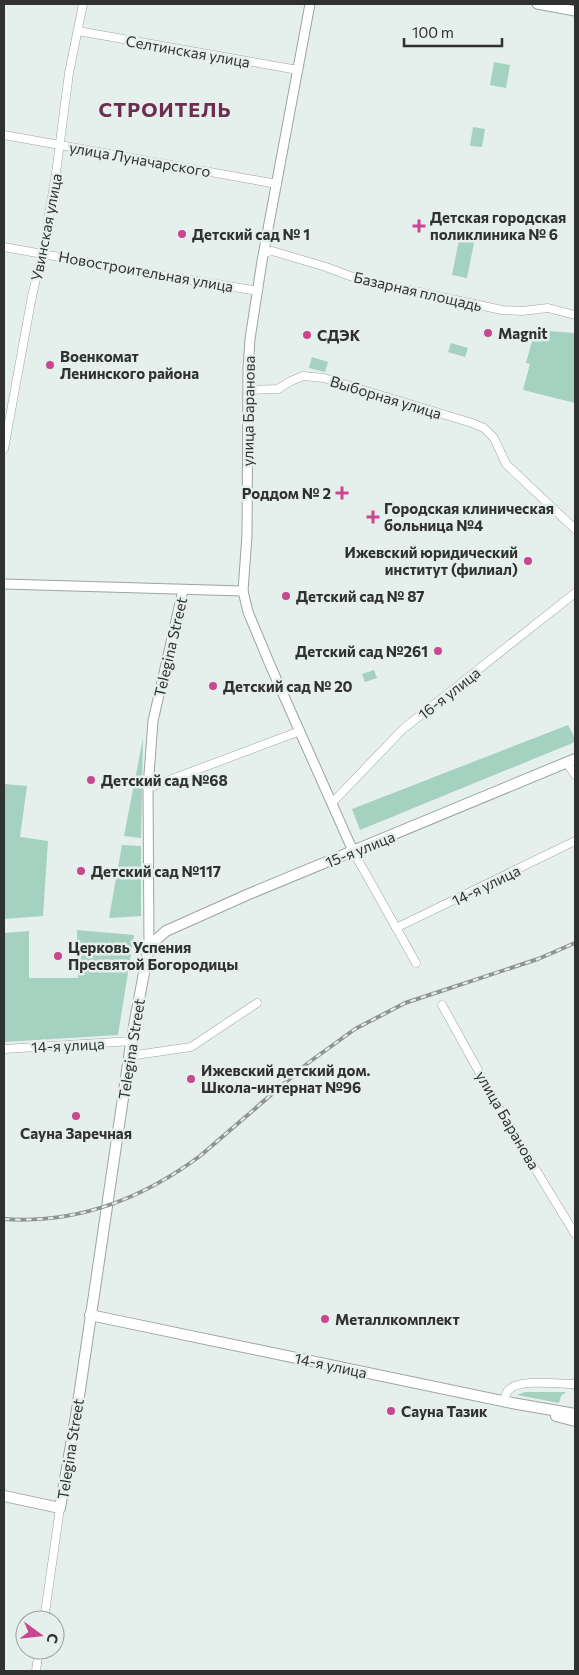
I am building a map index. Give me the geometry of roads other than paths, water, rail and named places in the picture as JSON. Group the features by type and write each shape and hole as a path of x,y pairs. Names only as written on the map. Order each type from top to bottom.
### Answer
{"main road":[{"name":"15-я улица","path":"149,946 166,931 249,894 571,761"},
{"name":"Telegina Street","path":"60,1508 129,1056 149,946"},
{"name":"14-я улица","path":"90,1315 573,1417"},
{"path":"4,1496 60,1508"}],"street":[{"name":"Увинская улица","path":"4,449 32,296 42,254 69,74 83,4"},
{"name":"улица Баранова","path":"310,4 250,339 247,541 243,591 248,612 271,667 353,852 416,963"},
{"path":"537,4 575,11"},
{"name":"Селтинская улица","path":"78,31 298,70"},
{"name":"улица Луначарского","path":"4,135 277,184"},
{"name":"Новостроительная улица","path":"4,247 258,292"},
{"name":"Базарная площадь","path":"264,253 272,251 326,267 358,279 502,310 522,311 548,308 575,315"},
{"name":"Выборная улица","path":"248,390 278,389 290,381 303,376 324,378 484,428 494,438 506,464 575,529"},
{"path":"4,584 243,591"},
{"name":"Telegina Street","path":"149,946 148,788 153,721 183,590"},
{"name":"16-я улица","path":"332,803 403,729 575,594"},
{"path":"148,788 300,731"},
{"path":"571,761 575,775"},
{"name":"14-я улица","path":"396,928 575,841"},
{"path":"129,1056 191,1047 257,1003"},
{"name":"улица Баранова","path":"442,1005 508,1124 575,1234"},
{"name":"14-я улица","path":"4,1049 132,1041"},
{"path":"508,1403 509,1390 517,1384 575,1384"},
{"path":"45,1610 60,1508"}],"railway":[{"path":"4,1219 31,1219 83,1213 108,1206 155,1185 200,1156 308,1063 355,1029 405,1003 538,959 575,943"}],"place":[{"name":"Детская городская поликлиника № 6","path":"419,226"},
{"name":"Детский сад № 1","path":"182,234"},
{"name":"Magnit","path":"488,333"},
{"name":"СДЭК","path":"307,335"},
{"name":"Военкомат Ленинского района","path":"50,365"},
{"name":"Роддом № 2","path":"342,493"},
{"name":"Городская клиническая больница №4","path":"373,517"},
{"name":"Ижевский юридический институт (филиал)","path":"528,561"},
{"name":"Детский сад № 87","path":"286,596"},
{"name":"Детский сад №261","path":"438,651"},
{"name":"Детский сад № 20","path":"213,686"},
{"name":"Детский сад №68","path":"91,780"},
{"name":"Детский сад №117","path":"81,871"},
{"name":"Церковь Успения Пресвятой Богородицы","path":"58,956"},
{"name":"Ижевский детский дом. Школа-интернат №96","path":"191,1079"},
{"name":"Сауна Заречная","path":"76,1116"},
{"name":"Металлкомплект","path":"325,1319"},
{"name":"Сауна Тазик","path":"391,1411"}],"district":[{"name":"СТРОИТЕЛЬ","path":"165,109"}]}
